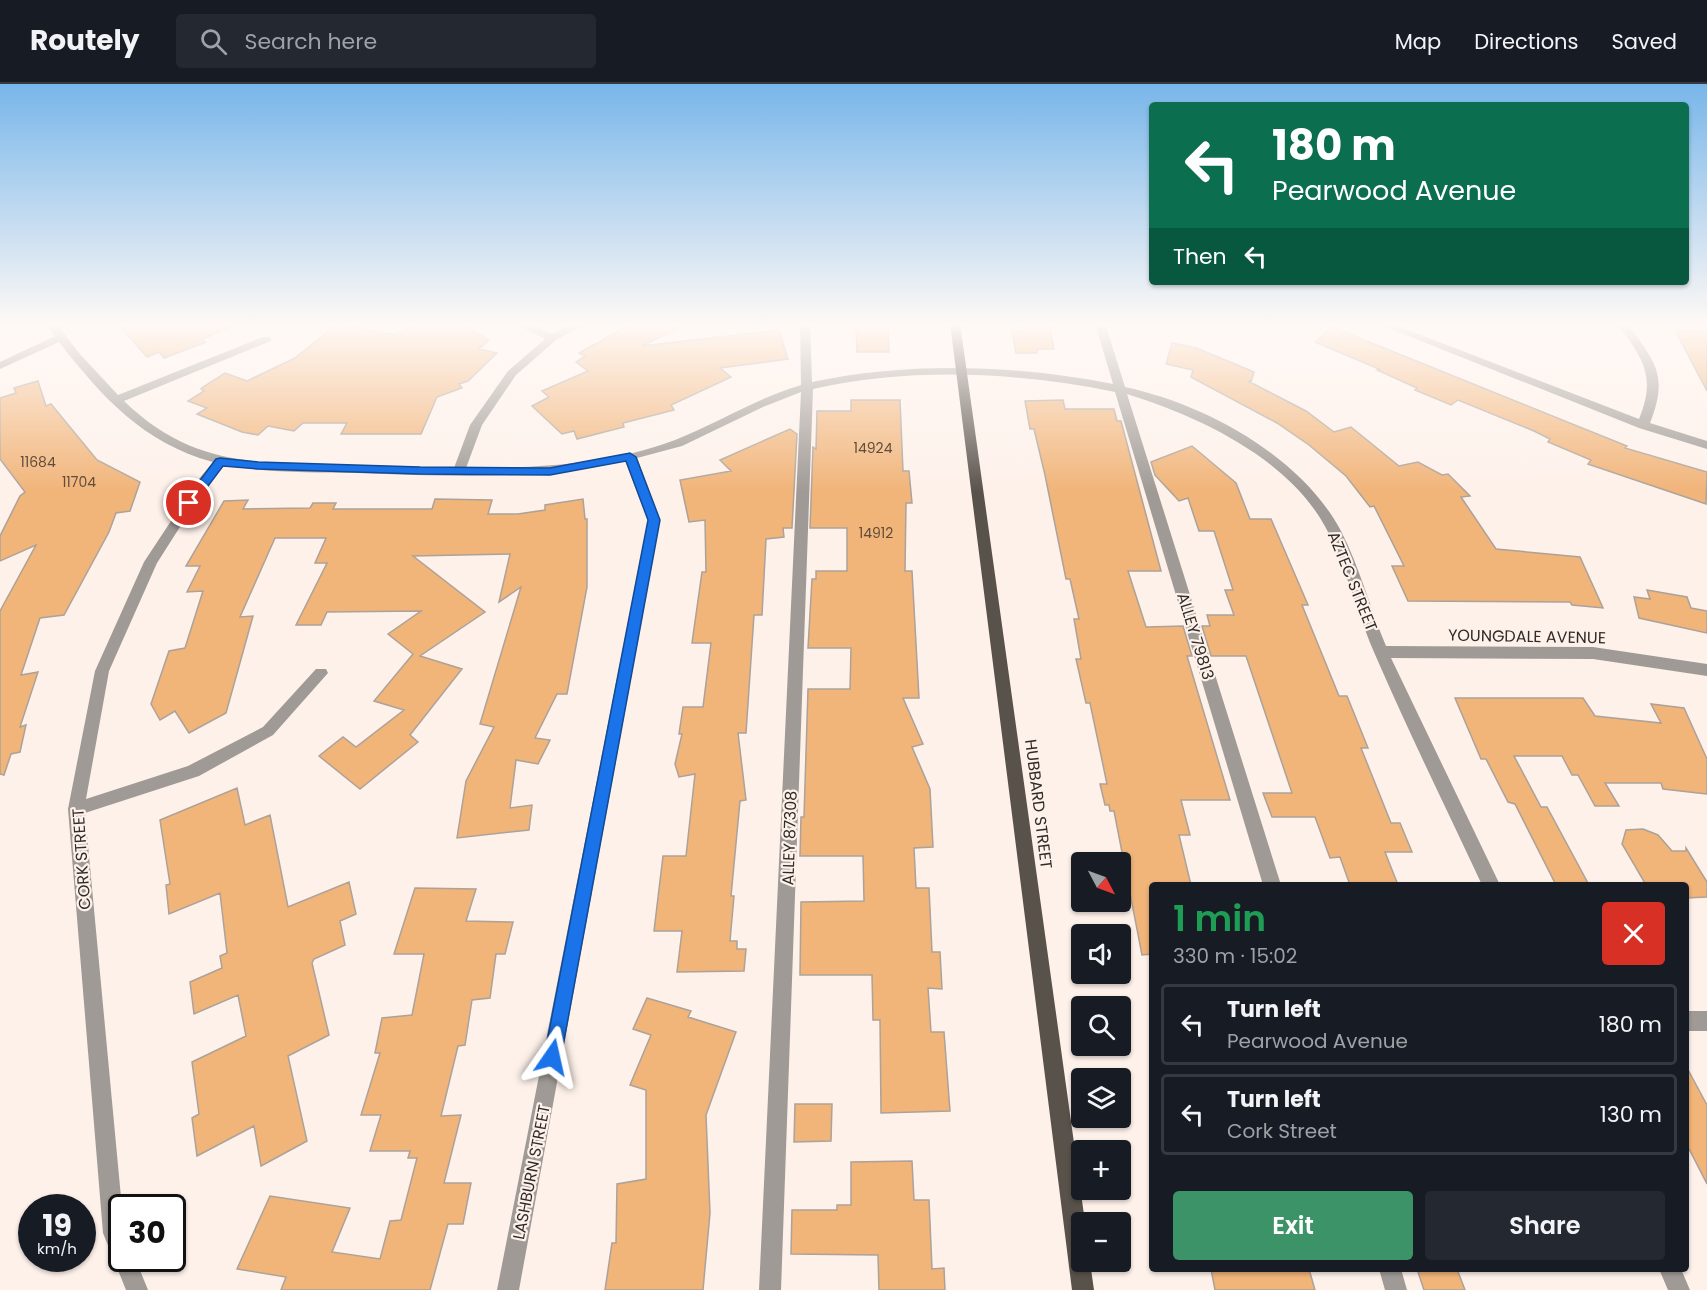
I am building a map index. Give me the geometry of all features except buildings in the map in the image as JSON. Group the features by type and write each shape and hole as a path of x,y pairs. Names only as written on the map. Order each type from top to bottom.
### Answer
{"main road":[{"name":"HUBBARD STREET","path":"963,379 1083,1290"}],"street":[{"name":"AZTEC STREET","path":"98,379 127,412 170,442 220,462 258,466 459,471 550,471 630,457 676,443 807,386 845,379"},
{"path":"116,400 167,379"},
{"path":"459,471 476,425 508,379"},
{"name":"ALLEY 87308","path":"770,1290 807,379"},
{"name":"AZTEC STREET","path":"1070,379 1121,388 1171,403 1218,423 1267,454 1300,485 1333,527 1381,652 1490,882"},
{"name":"ALLEY 79813","path":"1118,379 1271,882"},
{"path":"1531,379 1643,425 1707,445"},
{"path":"1643,425 1654,401 1653,379"},
{"name":"LASHBURN STREET","path":"508,1290 654,520 630,457"},
{"name":"CORK STREET","path":"111,1194 76,809 102,671 151,562 202,483 220,462"},
{"name":"YOUNGDALE AVENUE","path":"1381,652 1593,653 1707,670"},
{"path":"76,809 193,771 268,731 321,673"},
{"path":"1689,1021 1707,1021"},
{"path":"130,1272 137,1290"},
{"path":"1391,1272 1396,1290"},
{"path":"1671,1272 1679,1290"}],"route":[{"path":"189,503 220,462 258,466 420,471 550,471 630,457 654,520 552,1057"}]}
